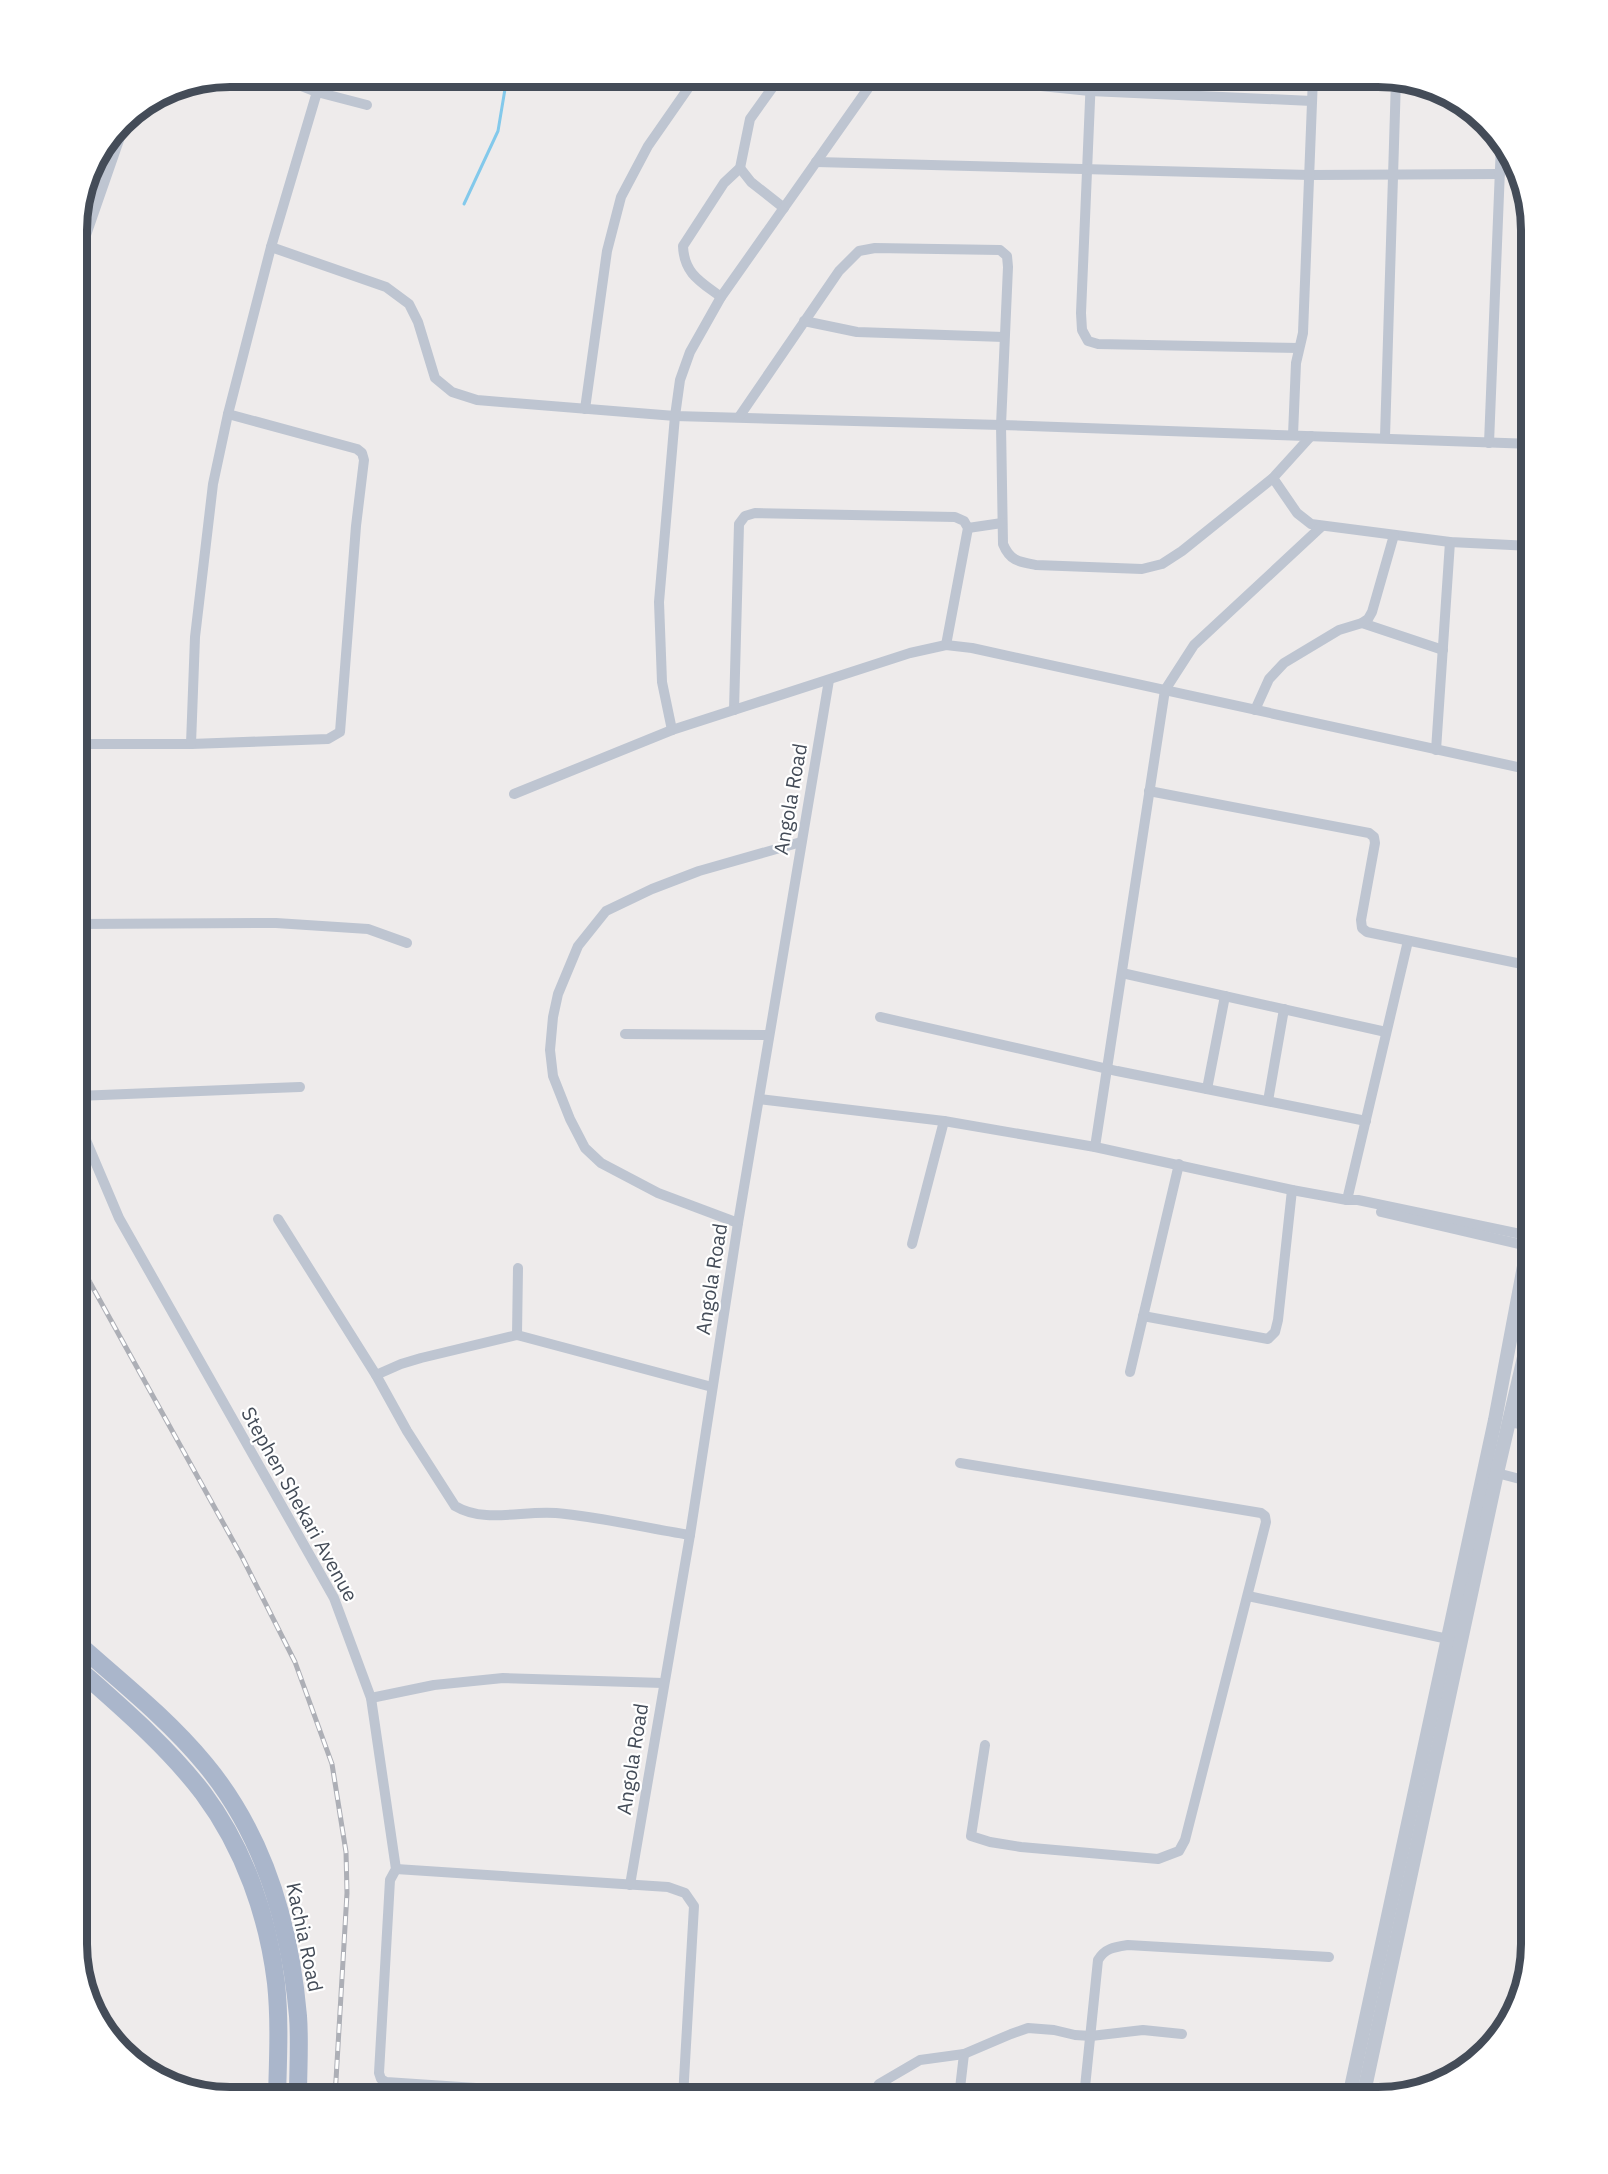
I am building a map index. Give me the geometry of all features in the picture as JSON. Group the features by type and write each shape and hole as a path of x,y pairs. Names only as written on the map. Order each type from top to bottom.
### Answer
{"main road":[{"name":"Kachia Road","path":"87,1653 155,1712 206,1764 240,1815 257,1847 271,1880 289,1950 298,2018 298,2087"},
{"name":"Kachia Road","path":"87,1678 140,1724 188,1775 210,1803 239,1854 252,1883 272,1952 278,2017 277,2087"}],"street":[{"path":"305,87 367,105"},
{"path":"585,409 608,251 621,197 648,146 689,87"},
{"path":"721,297 691,274 683,257 683,246 724,183 740,168 750,119 773,87"},
{"path":"672,730 662,682 659,602 680,380 690,352 721,297 869,87"},
{"path":"1050,87 1090,91 1312,101"},
{"path":"1090,87 1081,314 1082,330 1088,341 1098,344 1299,348"},
{"path":"1293,435 1296,363 1303,333 1312,87"},
{"path":"1385,437 1396,88"},
{"path":"191,744 195,637 213,484 228,414 271,247 317,92"},
{"path":"87,232 119,141"},
{"path":"1489,443 1501,157"},
{"path":"816,162 1310,175 1500,174"},
{"path":"740,168 751,182 784,208"},
{"path":"271,247 386,287 409,304 418,322 435,378 452,392 477,400 675,416 1385,437 1521,444"},
{"path":"739,417 839,271 859,251 875,248 1000,250 1007,256 1008,267 1002,425 1002,523 1003,544 1007,555 1019,562 1036,565 1142,569 1162,564 1182,551 1274,478 1311,436"},
{"path":"804,321 857,332 1004,337"},
{"path":"87,744 191,744 328,739 340,732 356,526 364,460 362,453 357,448 228,414"},
{"path":"1274,478 1297,513 1311,524 1450,542 1521,545"},
{"path":"734,710 739,524 745,516 755,513 955,517 964,521 968,528 946,645"},
{"path":"968,528 1002,523"},
{"path":"1095,1147 1165,690 1194,645 1322,526"},
{"path":"1255,710 1269,679 1284,663 1338,630 1368,619 1394,535"},
{"path":"1436,750 1450,542"},
{"path":"1362,623 1443,650"},
{"path":"514,794 672,730 909,653 946,645 972,648 1521,768"},
{"name":"Angola Road","path":"630,1885 690,1535 738,1223 829,680"},
{"path":"1149,791 1369,833 1374,837 1375,843 1361,920 1362,928 1367,932 1521,964"},
{"path":"738,1223 658,1193 601,1163 585,1148 570,1119 553,1076 550,1050 553,1017 558,994 578,946 606,911 652,889 699,871 801,843"},
{"path":"87,924 276,923 368,929 406,943"},
{"path":"1347,1200 1408,941"},
{"path":"1122,973 1386,1032"},
{"path":"1207,1089 1225,996"},
{"path":"1268,1101 1284,1009"},
{"path":"880,1017 1107,1068 1366,1121"},
{"path":"625,1034 769,1035"},
{"path":"87,1096 300,1087"},
{"path":"759,1099 944,1121 1095,1147 1292,1190 1358,1200 1521,1235"},
{"path":"912,1244 944,1121"},
{"name":"Stephen Shekari Avenue","path":"87,1143 119,1218 334,1598 371,1698 396,1869 390,1881 379,2073 381,2079 386,2082 441,2087"},
{"path":"1130,1372 1179,1164"},
{"path":"1143,1316 1268,1340 1275,1332 1278,1320 1292,1190"},
{"path":"278,1219 455,1506 465,1512 480,1516 555,1513 690,1535"},
{"path":"517,1335 518,1268"},
{"path":"1350,2087 1448,1639 1521,1284"},
{"path":"376,1375 421,1358 517,1335 712,1387"},
{"path":"1365,2087 1521,1371"},
{"path":"1503,1377 1519,1379"},
{"path":"1509,1422 1521,1424"},
{"path":"960,1463 1261,1513 1265,1516 1266,1522 1185,1840 1179,1851 1158,1859 1021,1847 971,1836 985,1745"},
{"path":"1497,1473 1521,1479"},
{"path":"1248,1596 1448,1639"},
{"path":"371,1698 434,1685 503,1678 663,1683"},
{"path":"396,1869 668,1887 685,1893 693,1906 684,2087"},
{"path":"1085,2087 1098,1960 1111,1948 1128,1945 1329,1957"},
{"path":"877,2087 920,2060 964,2054 1028,2028 1091,2036 1143,2030 1182,2034"},
{"path":"960,2087 964,2054"}],"waterway":[{"path":"464,204 498,131 505,87"}],"railway":[{"path":"87,1277 242,1557 295,1662 332,1764 346,1852 347,1893 336,2087"}]}
